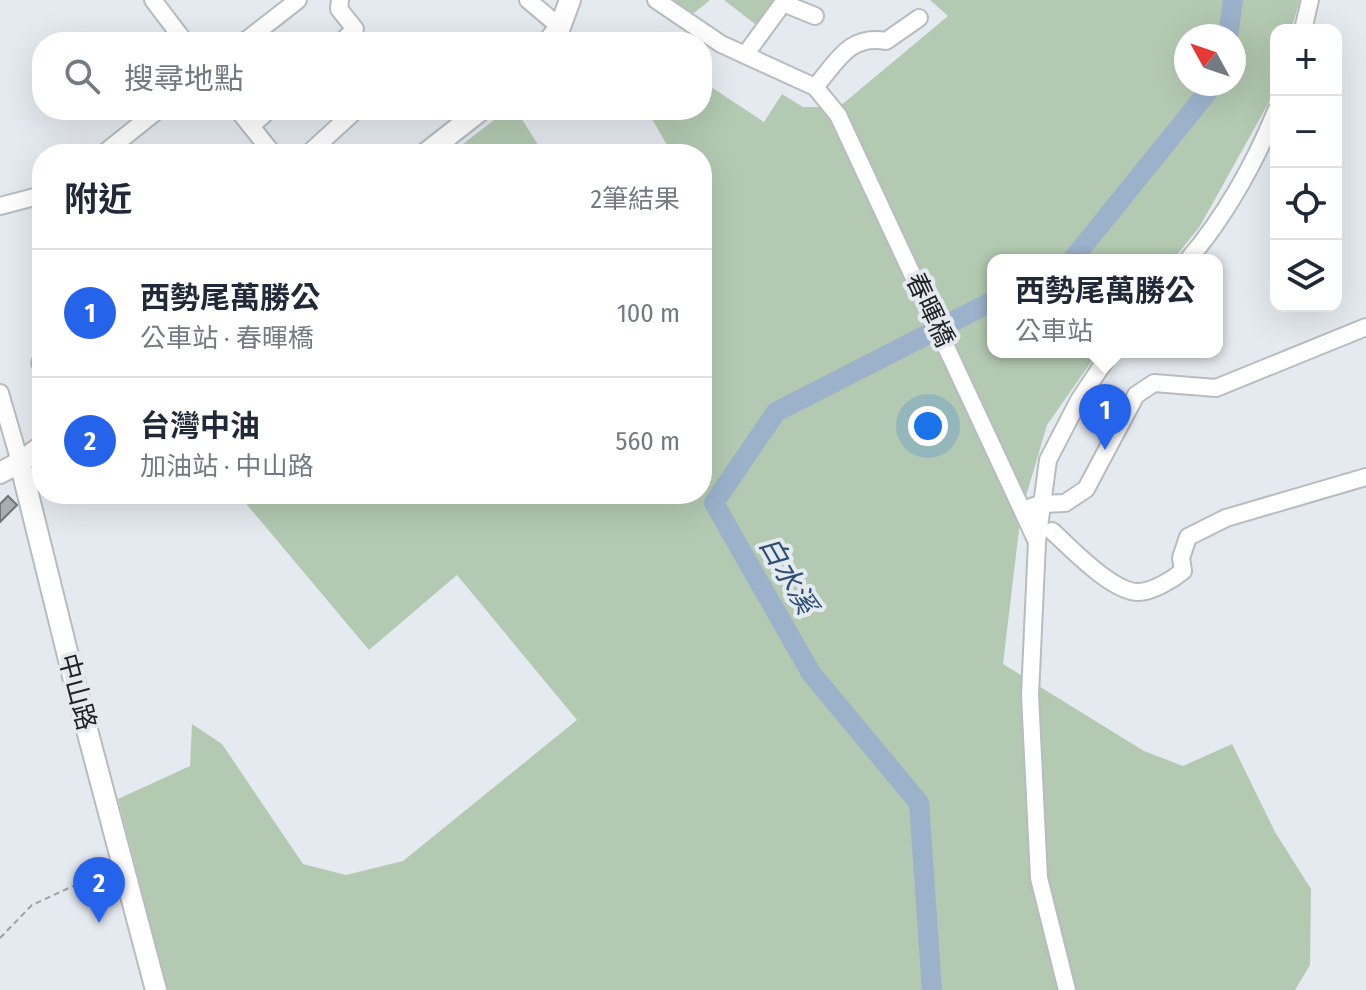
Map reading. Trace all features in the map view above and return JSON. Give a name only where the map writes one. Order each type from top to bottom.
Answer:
[{"type":"main road","points":[[555,32],[570,0]]},
{"type":"main road","points":[[438,144],[468,120]]},
{"type":"main road","points":[[0,473],[32,453]]},
{"type":"main road","name":"中山路","points":[[20,462],[156,990]]},
{"type":"street","points":[[153,0],[177,32]]},
{"type":"street","points":[[257,32],[298,0]]},
{"type":"street","points":[[340,0],[339,9],[355,29],[352,32]]},
{"type":"street","points":[[528,0],[552,32]]},
{"type":"street","points":[[656,0],[703,32]]},
{"type":"street","points":[[1304,24],[1310,0]]},
{"type":"street","points":[[745,55],[783,3],[815,16]]},
{"type":"street","points":[[712,38],[815,87],[854,43],[870,38],[886,41],[919,18]]},
{"type":"street","name":"春暉橋","points":[[815,87],[838,115],[1037,542]]},
{"type":"street","points":[[116,144],[146,120]]},
{"type":"street","points":[[246,120],[265,144]]},
{"type":"street","points":[[251,126],[258,120]]},
{"type":"street","points":[[319,144],[345,120]]},
{"type":"street","points":[[1193,254],[1223,214],[1247,174],[1270,124]]},
{"type":"street","points":[[0,206],[32,198]]},
{"type":"street","points":[[1022,506],[1065,503],[1086,489],[1136,395],[1154,383],[1216,388],[1366,327]]},
{"type":"street","points":[[1067,990],[1039,878],[1030,695],[1037,542],[1048,460],[1079,400],[1107,358]]},
{"type":"street","name":"中山路","points":[[0,393],[20,462]]},
{"type":"street","points":[[1052,531],[1113,583],[1135,592],[1148,590],[1183,571],[1181,558],[1188,537],[1226,518],[1366,477]]},
{"type":"path","points":[[0,938],[32,905],[123,862]]},
{"type":"green space","points":[[647,0],[710,0],[683,22]]},
{"type":"green space","points":[[724,0],[781,0],[755,24]]},
{"type":"green space","points":[[930,0],[1300,0],[1293,24],[1270,24],[1270,100],[1200,226],[1178,254],[987,254],[987,358],[1094,358],[1047,425],[1021,513],[1003,664],[1144,751],[1183,766],[1232,744],[1275,832],[1311,889],[1310,965],[1295,990],[167,990],[118,799],[190,766],[192,724],[222,744],[303,864],[346,875],[403,861],[577,720],[457,575],[369,650],[246,504],[712,504],[712,144],[666,144],[653,120],[712,120],[712,88],[764,122],[782,94],[803,107],[839,107],[948,16]]},
{"type":"green space","points":[[494,120],[522,120],[538,144],[463,144]]},
{"type":"building","points":[[8,496],[17,505],[0,522],[0,504]]},
{"type":"waterway","name":"白水溪","points":[[1230,24],[1233,0]]},
{"type":"waterway","name":"白水溪","points":[[1077,254],[1204,96]]},
{"type":"waterway","name":"白水溪","points":[[932,990],[919,803],[811,673],[714,503],[776,412],[987,304]]},
{"type":"place","name":"西勢尾萬勝公","points":[[1105,450]]},
{"type":"place","name":"台灣中油","points":[[99,923]]}]
